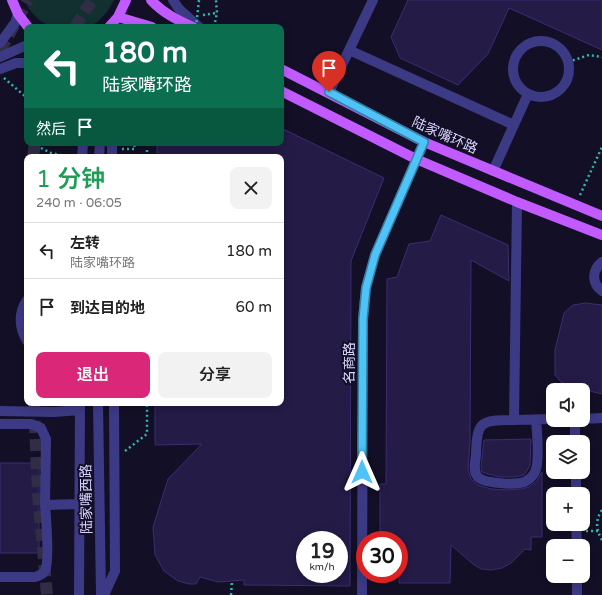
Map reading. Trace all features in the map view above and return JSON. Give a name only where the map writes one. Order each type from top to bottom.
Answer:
[{"type":"main road","points":[[12,0],[18,14],[26,24]]},
{"type":"main road","points":[[112,24],[118,17],[126,0]]},
{"type":"main road","points":[[151,0],[174,18],[187,24]]},
{"type":"main road","points":[[118,17],[142,24]]},
{"type":"main road","name":"陆家嘴环路","points":[[284,70],[329,92],[424,142],[602,216]]},
{"type":"main road","points":[[284,93],[416,159],[517,202],[602,235]]},
{"type":"street","points":[[173,0],[179,8],[197,24]]},
{"type":"street","points":[[329,92],[373,0]]},
{"type":"street","points":[[0,43],[15,22],[18,14]]},
{"type":"street","points":[[117,24],[118,17]]},
{"type":"street","points":[[532,42],[550,42],[559,47],[565,54],[568,62],[568,76],[562,88],[546,97],[537,97],[528,94],[516,81],[513,72],[516,58],[524,47],[532,42]]},
{"type":"street","points":[[0,57],[24,46]]},
{"type":"street","points":[[349,50],[514,125]]},
{"type":"street","points":[[0,69],[16,63],[24,62]]},
{"type":"street","points":[[493,171],[528,94]]},
{"type":"street","name":"名商路","points":[[362,595],[363,319],[366,288],[375,255],[424,142]]},
{"type":"street","points":[[514,420],[517,202]]},
{"type":"street","points":[[602,262],[597,267],[594,276],[596,286],[602,291]]},
{"type":"street","points":[[24,304],[20,320],[24,336]]},
{"type":"street","name":"陆家嘴西路","points":[[98,406],[103,595]]},
{"type":"street","points":[[103,595],[116,571],[114,406]]},
{"type":"street","points":[[0,411],[54,412],[80,407]]},
{"type":"street","name":"陆家嘴西路","points":[[79,595],[80,407]]},
{"type":"street","points":[[590,419],[602,418]]},
{"type":"street","points":[[536,420],[537,467],[531,478],[520,484],[484,482],[476,475],[476,435],[478,429],[488,421],[514,420],[536,420],[546,420]]},
{"type":"street","points":[[0,424],[37,425],[45,434],[47,560],[44,572],[40,576],[0,577]]},
{"type":"street","points":[[45,505],[79,504]]},
{"type":"street","points":[[577,583],[577,595]]},
{"type":"path","points":[[197,24],[199,0]]},
{"type":"path","points":[[215,24],[217,13],[216,0]]},
{"type":"path","points":[[198,16],[217,13]]},
{"type":"path","points":[[568,62],[589,55],[602,57]]},
{"type":"path","points":[[0,74],[8,83],[24,96]]},
{"type":"path","points":[[41,146],[41,148],[56,154]]},
{"type":"path","points":[[112,150],[135,149],[134,146]]},
{"type":"path","points":[[575,205],[602,146]]},
{"type":"path","points":[[123,452],[146,434],[147,406]]},
{"type":"path","points":[[602,510],[597,524],[602,540]]},
{"type":"path","points":[[231,595],[232,581]]},
{"type":"green space","points":[[25,0],[114,0],[107,12],[94,24],[46,24],[39,20],[29,9]]},
{"type":"building","points":[[408,0],[602,0],[602,50],[509,8],[488,54],[458,85],[400,58],[391,37]]},
{"type":"building","points":[[284,129],[384,178],[351,261],[350,586],[244,585],[244,580],[218,582],[200,577],[196,584],[189,584],[178,581],[164,571],[155,555],[153,527],[168,479],[202,444],[155,445],[155,406],[284,406],[284,154],[157,154],[157,146],[284,146]]},
{"type":"building","points":[[441,215],[508,245],[509,281],[471,260],[470,440],[468,469],[471,479],[478,485],[491,489],[507,490],[529,487],[537,481],[542,472],[542,537],[531,537],[531,550],[525,549],[511,563],[502,568],[491,570],[481,569],[473,564],[451,545],[450,583],[408,583],[408,531],[380,531],[380,484],[386,484],[387,279],[397,277],[409,244],[430,241]]},
{"type":"building","points":[[586,303],[602,305],[602,394],[590,391],[590,383],[564,383],[555,375],[555,350],[564,313],[573,305]]},
{"type":"building","points":[[531,439],[530,466],[524,475],[500,477],[482,472],[481,466],[484,440]]},
{"type":"building","points":[[0,463],[39,463],[39,553],[0,553]]},
{"type":"tunnel","points":[[0,51],[28,0]]},
{"type":"tunnel","points":[[77,24],[92,0]]},
{"type":"tunnel","points":[[33,154],[35,146]]},
{"type":"tunnel","points":[[34,406],[38,494],[47,595]]},
{"type":"route","points":[[329,92],[424,142],[375,255],[366,288],[363,319],[362,472]]}]
